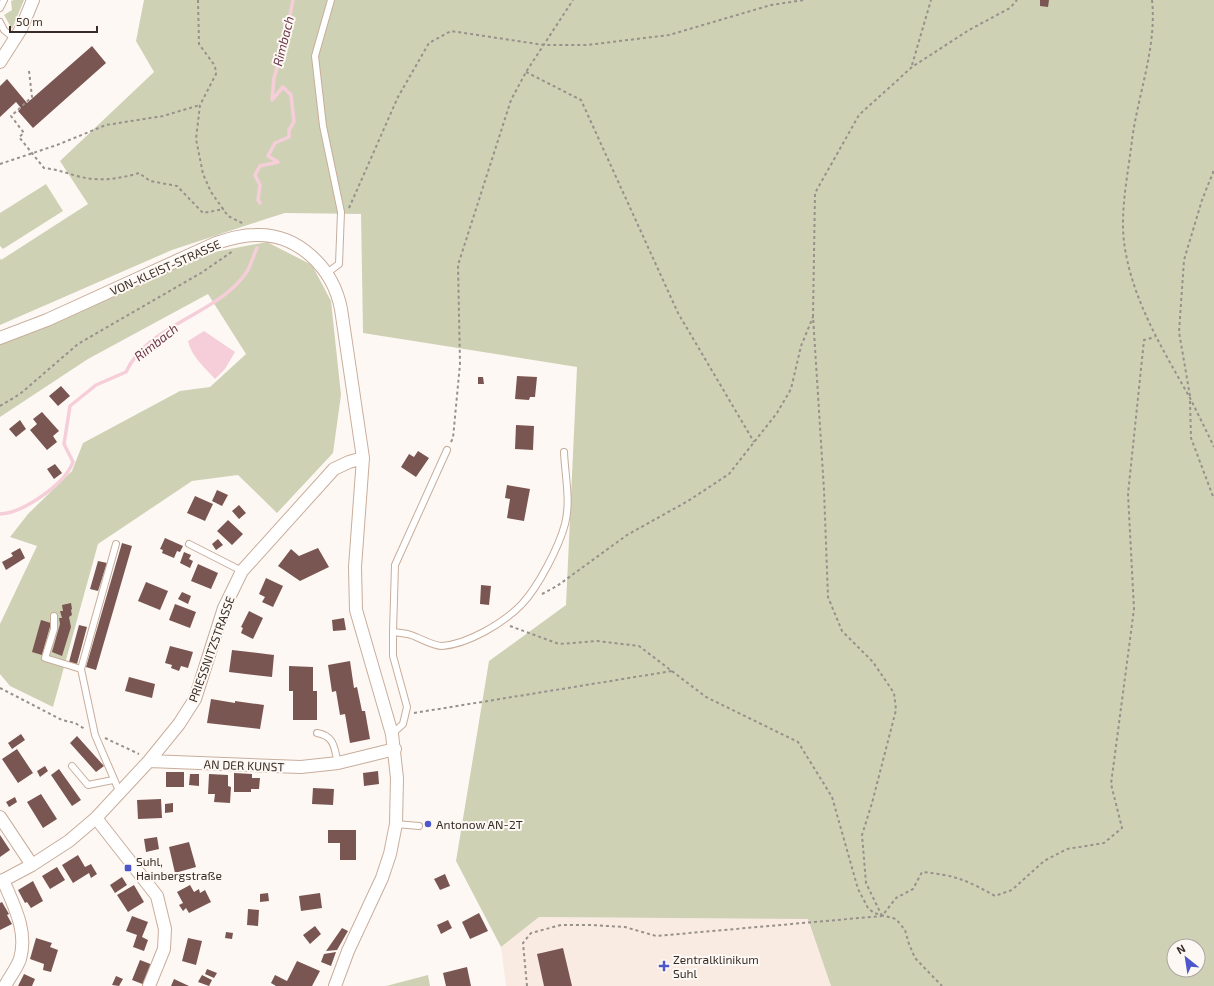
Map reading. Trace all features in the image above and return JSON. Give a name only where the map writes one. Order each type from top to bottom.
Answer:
[{"type":"street","points":[[0,62],[21,29],[33,0]]},
{"type":"street","name":"VON-KLEIST-STRASSE","points":[[0,338],[47,320],[216,243],[250,235],[265,235],[278,238],[295,245],[316,259],[327,274],[339,298],[363,458],[355,568],[356,610],[392,734],[397,778],[396,824],[390,854],[382,878],[348,951],[335,986]]},
{"type":"street","name":"PRIESSNITZSTRASSE","points":[[2,881],[32,865],[69,841],[96,818],[149,762],[179,724],[195,699],[224,608],[242,571],[334,469],[349,462],[363,458]]},
{"type":"street","name":"AN DER KUNST","points":[[149,762],[301,767],[338,763],[395,750]]},
{"type":"street","points":[[0,817],[32,865]]},
{"type":"street","points":[[96,818],[157,896],[165,929],[164,950],[149,986]]},
{"type":"street","points":[[2,881],[18,918],[23,940],[20,961],[4,986]]},
{"type":"lane","points":[[0,8],[4,0]]},
{"type":"lane","points":[[327,274],[339,264],[341,212],[323,126],[314,56],[331,0]]},
{"type":"lane","points":[[0,22],[4,30],[15,39]]},
{"type":"lane","points":[[392,734],[403,724],[407,707],[393,656],[395,565],[447,450]]},
{"type":"lane","points":[[393,632],[410,635],[441,646],[464,640],[488,630],[521,605],[533,591],[552,556],[565,524],[568,497],[564,452]]},
{"type":"lane","points":[[116,544],[81,669],[85,695],[95,735],[113,780],[120,793]]},
{"type":"lane","points":[[189,544],[242,571]]},
{"type":"lane","points":[[54,616],[54,629],[45,658],[81,669]]},
{"type":"lane","points":[[318,733],[326,734],[332,740],[338,763]]},
{"type":"lane","points":[[72,766],[88,785],[113,780]]},
{"type":"lane","points":[[396,824],[419,826]]},
{"type":"path","points":[[198,0],[199,44],[215,66],[216,74],[200,105],[196,139],[203,174],[211,192],[228,216],[249,226],[250,235]]},
{"type":"path","points":[[447,450],[453,438],[460,364],[458,264],[511,100],[526,72],[573,0]]},
{"type":"path","points":[[347,214],[398,97],[429,43],[451,31],[544,45],[587,45],[669,35],[771,5],[804,0]]},
{"type":"path","points":[[912,67],[930,0]]},
{"type":"path","points":[[882,916],[866,883],[862,835],[872,803],[896,710],[894,693],[873,662],[842,631],[828,597],[824,490],[814,316],[816,193],[860,115],[912,67],[969,30],[1010,8],[1017,0]]},
{"type":"path","points":[[1152,0],[1154,20],[1135,116],[1124,220],[1124,248],[1134,288],[1155,337],[1190,399],[1214,447]]},
{"type":"path","points":[[29,71],[32,97],[11,116],[24,133],[19,138],[44,168],[78,176],[111,180],[139,173],[150,181],[177,186],[204,213],[224,209]]},
{"type":"path","points":[[526,72],[581,100],[678,313],[754,442]]},
{"type":"path","points":[[0,164],[32,154],[106,125],[163,116],[200,105]]},
{"type":"path","points":[[1214,170],[1202,200],[1184,260],[1179,332],[1190,399],[1191,438],[1214,499]]},
{"type":"path","points":[[0,406],[20,394],[78,344],[201,273],[230,254],[234,250],[235,238]]},
{"type":"path","points":[[539,596],[557,586],[627,535],[688,501],[729,474],[777,414],[791,389],[801,346],[814,316]]},
{"type":"path","points":[[527,986],[523,943],[531,933],[561,926],[591,925],[625,928],[656,936],[882,916],[896,898],[913,889],[922,872],[950,874],[977,885],[995,896],[1012,890],[1044,860],[1067,849],[1104,843],[1122,828],[1111,784],[1134,609],[1128,494],[1144,340],[1155,337]]},
{"type":"path","points":[[500,622],[559,644],[597,642],[639,646],[706,697],[798,742],[832,797],[858,889],[868,908],[874,913],[896,919],[905,930],[915,958],[942,986]]},
{"type":"path","points":[[405,714],[672,671]]},
{"type":"path","points":[[0,688],[62,720],[75,723],[95,735],[113,740],[149,762]]},
{"type":"shaded area","points":[[204,331],[235,352],[225,369],[215,379],[195,357],[188,341]]},
{"type":"shaded area","name":"Zentralklinikum Suhl","points":[[539,917],[809,919],[831,986],[506,986],[501,947]]},
{"type":"green space","points":[[24,0],[12,29],[4,15],[12,10],[11,1]]},
{"type":"green space","points":[[144,0],[1214,0],[1214,986],[831,986],[808,919],[539,917],[501,947],[456,861],[489,661],[566,605],[577,367],[363,333],[361,214],[285,213],[172,250],[0,325],[0,258],[1,260],[88,204],[60,161],[154,72],[136,41]]},
{"type":"green space","points":[[46,184],[63,211],[3,249],[0,246],[0,213]]},
{"type":"green space","points":[[267,242],[312,265],[331,301],[341,395],[333,453],[277,513],[238,475],[192,481],[98,544],[53,707],[10,686],[0,674],[0,624],[37,546],[10,537],[28,514],[72,471],[83,443],[180,391],[210,387],[246,354],[208,294],[88,359],[0,417],[0,344],[209,253]]},
{"type":"green space","points":[[428,975],[430,986],[386,986]]},
{"type":"building","points":[[1040,0],[1049,0],[1048,7],[1040,6]]},
{"type":"building","points":[[92,46],[106,63],[33,128],[18,111],[21,108],[16,102],[0,117],[0,86],[7,79],[27,103]]},
{"type":"building","points":[[517,376],[537,377],[535,397],[530,397],[529,400],[515,399]]},
{"type":"building","points":[[478,377],[483,377],[484,384],[478,384]]},
{"type":"building","points":[[61,386],[70,396],[58,406],[49,396]]},
{"type":"building","points":[[42,412],[59,431],[53,436],[57,442],[47,450],[30,430],[37,424],[33,419]]},
{"type":"building","points":[[20,420],[26,429],[16,437],[9,429]]},
{"type":"building","points":[[516,425],[534,426],[533,450],[515,449]]},
{"type":"building","points":[[418,451],[429,458],[416,477],[401,467],[409,454],[414,457]]},
{"type":"building","points":[[55,464],[62,473],[54,479],[47,469]]},
{"type":"building","points":[[507,485],[530,489],[524,521],[507,518],[510,499],[505,498]]},
{"type":"building","points":[[217,490],[228,495],[222,506],[212,501]]},
{"type":"building","points":[[195,496],[213,504],[205,521],[187,513]]},
{"type":"building","points":[[239,505],[246,513],[239,519],[232,511]]},
{"type":"building","points":[[228,520],[243,534],[232,545],[217,531]]},
{"type":"building","points":[[165,538],[183,546],[180,552],[177,551],[174,558],[162,553],[163,550],[160,549]]},
{"type":"building","points":[[218,539],[223,545],[216,550],[212,544]]},
{"type":"building","points":[[122,543],[132,546],[96,670],[86,667]]},
{"type":"building","points":[[20,548],[25,558],[6,570],[2,562],[13,556],[11,553]]},
{"type":"building","points":[[318,548],[329,567],[300,581],[278,566],[291,549],[299,556]]},
{"type":"building","points":[[184,552],[191,555],[189,559],[193,561],[190,568],[180,563]]},
{"type":"building","points":[[98,561],[107,563],[98,591],[90,589]]},
{"type":"building","points":[[198,564],[218,573],[211,589],[191,581]]},
{"type":"building","points":[[266,578],[283,586],[273,607],[262,602],[265,597],[259,594]]},
{"type":"building","points":[[146,582],[168,591],[160,610],[138,601]]},
{"type":"building","points":[[481,585],[491,586],[489,605],[480,604]]},
{"type":"building","points":[[182,592],[191,596],[188,604],[178,599]]},
{"type":"building","points":[[71,603],[72,615],[69,617],[71,627],[62,656],[52,652],[60,624],[59,618],[62,618],[60,611],[63,611],[62,605]]},
{"type":"building","points":[[175,604],[196,612],[190,628],[169,620]]},
{"type":"building","points":[[249,611],[263,618],[253,639],[241,633],[243,628],[241,627]]},
{"type":"building","points":[[344,618],[346,630],[333,631],[332,620]]},
{"type":"building","points":[[41,620],[51,623],[42,655],[32,652]]},
{"type":"building","points":[[79,625],[87,627],[77,664],[69,662]]},
{"type":"building","points":[[170,646],[193,652],[188,668],[181,666],[179,671],[171,668],[172,665],[165,663]]},
{"type":"building","points":[[232,650],[274,655],[272,677],[229,672]]},
{"type":"building","points":[[350,661],[354,688],[357,687],[362,711],[365,711],[370,739],[350,743],[345,714],[340,715],[336,691],[332,692],[328,665]]},
{"type":"building","points":[[289,666],[313,667],[313,691],[317,691],[317,720],[293,720],[293,691],[289,691]]},
{"type":"building","points":[[129,677],[155,684],[152,698],[125,691]]},
{"type":"building","points":[[211,699],[235,703],[235,701],[264,705],[260,729],[207,723]]},
{"type":"building","points":[[21,734],[25,740],[12,749],[8,743]]},
{"type":"building","points":[[77,736],[104,766],[96,772],[70,743]]},
{"type":"building","points":[[17,749],[33,773],[18,783],[2,759]]},
{"type":"building","points":[[45,766],[48,771],[40,777],[37,771]]},
{"type":"building","points":[[59,769],[81,800],[72,806],[51,775]]},
{"type":"building","points":[[378,771],[379,784],[364,786],[363,773]]},
{"type":"building","points":[[166,772],[184,772],[184,787],[166,787]]},
{"type":"building","points":[[234,773],[252,774],[252,778],[260,778],[259,789],[251,789],[251,792],[234,792]]},
{"type":"building","points":[[190,774],[199,774],[199,786],[189,785]]},
{"type":"building","points":[[209,774],[228,775],[228,786],[231,787],[230,803],[214,802],[215,794],[208,794]]},
{"type":"building","points":[[313,788],[334,789],[333,805],[312,804]]},
{"type":"building","points":[[41,794],[57,819],[43,828],[27,802]]},
{"type":"building","points":[[15,797],[17,802],[9,807],[6,802]]},
{"type":"building","points":[[161,799],[162,818],[138,819],[137,800]]},
{"type":"building","points":[[173,803],[173,812],[165,813],[165,804]]},
{"type":"building","points":[[328,830],[356,830],[356,860],[340,860],[340,843],[328,843]]},
{"type":"building","points":[[0,835],[10,850],[0,857]]},
{"type":"building","points":[[157,837],[159,849],[146,852],[144,839]]},
{"type":"building","points":[[189,842],[196,867],[175,873],[169,847]]},
{"type":"building","points":[[78,855],[85,867],[91,864],[97,874],[91,878],[89,873],[73,883],[62,865]]},
{"type":"building","points":[[57,867],[65,880],[50,889],[42,876]]},
{"type":"building","points":[[445,874],[450,886],[440,890],[434,879]]},
{"type":"building","points":[[122,877],[127,885],[115,893],[110,885]]},
{"type":"building","points":[[33,881],[43,901],[31,908],[27,902],[25,903],[18,890]]},
{"type":"building","points":[[134,885],[144,902],[128,912],[117,895]]},
{"type":"building","points":[[190,885],[194,892],[199,889],[200,893],[205,890],[211,902],[189,913],[186,908],[183,911],[179,905],[183,903],[177,892]]},
{"type":"building","points":[[268,893],[269,901],[260,902],[260,894]]},
{"type":"building","points":[[320,893],[322,908],[301,911],[299,896]]},
{"type":"building","points":[[2,902],[9,914],[7,915],[12,924],[0,930],[0,903]]},
{"type":"building","points":[[248,909],[259,910],[258,926],[247,925]]},
{"type":"building","points":[[479,913],[488,931],[470,939],[462,922]]},
{"type":"building","points":[[132,916],[148,922],[142,937],[148,940],[144,951],[133,947],[137,935],[126,931]]},
{"type":"building","points":[[448,920],[452,928],[441,934],[437,925]]},
{"type":"building","points":[[315,926],[321,934],[310,944],[303,935]]},
{"type":"building","points":[[342,928],[348,931],[337,950],[326,951]]},
{"type":"building","points":[[226,932],[233,933],[232,939],[225,938]]},
{"type":"building","points":[[36,938],[52,943],[50,947],[58,950],[51,972],[43,970],[44,964],[30,959]]},
{"type":"building","points":[[188,938],[202,941],[196,965],[182,961]]},
{"type":"building","points":[[563,948],[572,986],[544,986],[537,954]]},
{"type":"building","points":[[336,952],[331,966],[321,962],[324,954]]},
{"type":"building","points":[[140,960],[153,965],[145,985],[132,980]]},
{"type":"building","points":[[297,961],[320,971],[312,986],[276,986],[271,983],[275,975],[287,981]]},
{"type":"building","points":[[467,967],[471,986],[446,986],[443,973]]},
{"type":"building","points":[[207,969],[217,973],[214,978],[205,974]]},
{"type":"building","points":[[24,974],[35,979],[32,986],[18,986]]},
{"type":"building","points":[[202,975],[212,980],[209,986],[198,982]]},
{"type":"building","points":[[116,976],[123,979],[119,986],[112,985]]},
{"type":"building","points":[[174,979],[189,986],[171,986]]},
{"type":"waterway","name":"Rimbach","points":[[260,203],[258,200],[260,185],[255,175],[260,166],[278,162],[268,156],[275,143],[289,137],[289,130],[294,122],[291,95],[283,87],[272,100],[274,78],[285,40],[293,0]]},
{"type":"waterway","name":"Rimbach","points":[[0,514],[20,509],[31,503],[52,488],[69,471],[73,462],[64,444],[70,406],[96,385],[126,372],[136,356],[150,342],[218,299],[233,287],[248,270],[257,248]]},
{"type":"place","name":"Antonow AN-2T","points":[[428,824]]},
{"type":"place","name":"Suhl, Hainbergstraße","points":[[128,868]]},
{"type":"place","name":"Zentralklinikum Suhl","points":[[664,966]]}]
